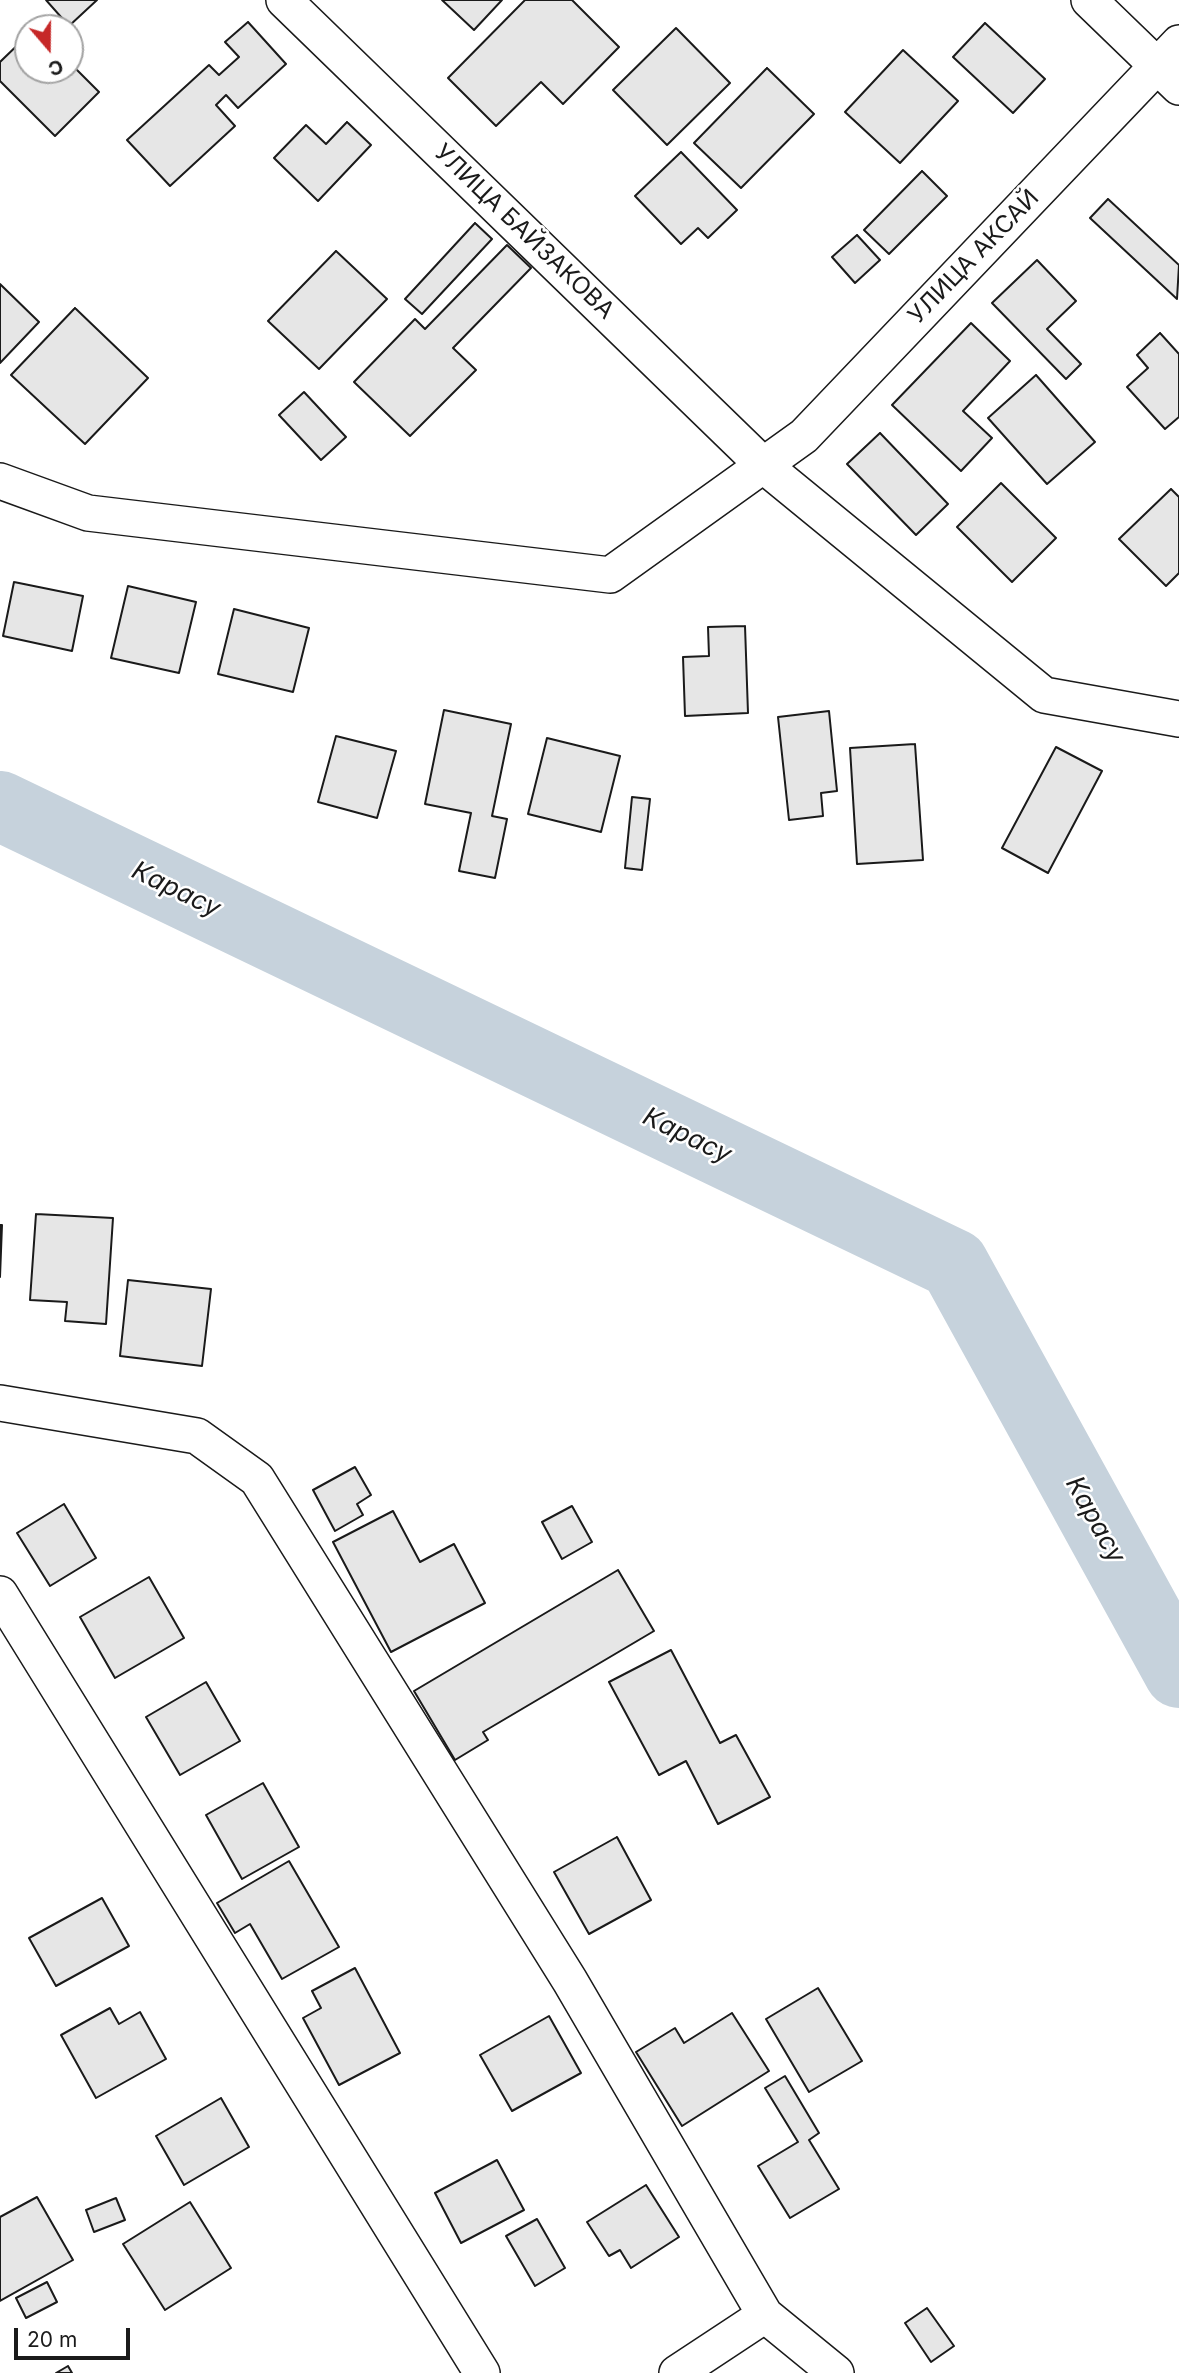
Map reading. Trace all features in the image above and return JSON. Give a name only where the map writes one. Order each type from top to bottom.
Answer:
[{"type":"street","name":"УЛИЦА БАЙЗАКОВА","points":[[284,0],[763,465],[1044,695],[1179,719]]},
{"type":"street","points":[[1089,0],[1172,65]]},
{"type":"street","name":"УЛИЦА АКСАЙ","points":[[0,481],[88,513],[610,575],[804,436],[1172,65]]},
{"type":"street","points":[[0,1402],[197,1436],[257,1479],[570,1981],[765,2315],[836,2373]]},
{"type":"street","points":[[0,1594],[482,2373]]},
{"type":"street","points":[[677,2373],[765,2315]]},
{"type":"building","points":[[46,0],[97,0],[82,14],[58,14]]},
{"type":"building","points":[[442,0],[502,0],[474,30]]},
{"type":"building","points":[[525,0],[572,0],[619,47],[563,104],[541,82],[496,126],[448,78]]},
{"type":"building","points":[[248,22],[286,64],[238,108],[226,95],[216,105],[235,126],[170,186],[127,140],[209,65],[219,75],[239,57],[225,42]]},
{"type":"building","points":[[985,23],[1045,79],[1013,113],[953,57]]},
{"type":"building","points":[[676,28],[730,83],[667,145],[613,90]]},
{"type":"building","points":[[14,48],[14,84],[84,84],[84,77],[99,92],[55,136],[0,81],[0,62]]},
{"type":"building","points":[[903,50],[958,101],[900,163],[845,112]]},
{"type":"building","points":[[767,68],[814,114],[741,188],[694,143]]},
{"type":"building","points":[[347,122],[371,145],[318,201],[274,158],[306,125],[326,144]]},
{"type":"building","points":[[681,152],[737,210],[708,238],[698,228],[681,244],[635,196]]},
{"type":"building","points":[[922,171],[947,196],[889,254],[864,230]]},
{"type":"building","points":[[1108,199],[1179,265],[1177,299],[1090,218]]},
{"type":"building","points":[[475,223],[492,239],[422,314],[405,299]]},
{"type":"building","points":[[857,235],[880,260],[855,283],[832,257]]},
{"type":"building","points":[[507,245],[531,268],[453,348],[476,370],[410,436],[354,382],[415,319],[425,329]]},
{"type":"building","points":[[336,251],[387,299],[319,369],[268,321]]},
{"type":"building","points":[[1037,260],[1076,301],[1047,329],[1081,364],[1066,379],[992,303]]},
{"type":"building","points":[[0,284],[39,322],[0,363]]},
{"type":"building","points":[[75,308],[148,378],[85,444],[11,375]]},
{"type":"building","points":[[971,323],[1010,361],[963,411],[992,438],[961,471],[892,405]]},
{"type":"building","points":[[1160,333],[1179,354],[1179,417],[1165,429],[1127,387],[1148,368],[1137,355]]},
{"type":"building","points":[[1036,375],[1095,442],[1047,484],[988,418]]},
{"type":"building","points":[[304,392],[346,437],[321,460],[279,415]]},
{"type":"building","points":[[880,433],[948,504],[916,535],[847,464]]},
{"type":"building","points":[[1001,483],[1056,538],[1012,582],[957,527]]},
{"type":"building","points":[[1171,489],[1179,497],[1179,573],[1166,586],[1119,539]]},
{"type":"building","points":[[14,582],[83,596],[72,651],[3,636]]},
{"type":"building","points":[[128,586],[196,602],[179,673],[111,658]]},
{"type":"building","points":[[234,609],[309,628],[293,692],[218,674]]},
{"type":"building","points":[[745,626],[748,713],[685,716],[683,657],[709,656],[708,627]]},
{"type":"building","points":[[444,710],[511,724],[492,816],[507,819],[495,878],[459,871],[471,813],[425,804]]},
{"type":"building","points":[[829,711],[837,791],[821,793],[823,816],[789,820],[778,717]]},
{"type":"building","points":[[336,736],[396,751],[377,818],[318,802]]},
{"type":"building","points":[[547,738],[620,756],[601,832],[528,814]]},
{"type":"building","points":[[915,744],[923,860],[857,864],[850,748]]},
{"type":"building","points":[[1056,747],[1102,771],[1048,873],[1002,848]]},
{"type":"building","points":[[632,797],[650,799],[642,870],[625,868]]},
{"type":"building","points":[[36,1214],[113,1218],[106,1324],[65,1321],[67,1302],[30,1300]]},
{"type":"building","points":[[0,1225],[2,1225],[0,1277]]},
{"type":"building","points":[[128,1280],[211,1289],[202,1366],[120,1356]]},
{"type":"building","points":[[355,1467],[371,1495],[357,1504],[363,1515],[335,1531],[313,1490]]},
{"type":"building","points":[[64,1504],[96,1558],[50,1586],[17,1533]]},
{"type":"building","points":[[572,1506],[592,1542],[562,1559],[542,1522]]},
{"type":"building","points":[[393,1511],[420,1562],[454,1544],[485,1603],[391,1652],[333,1542]]},
{"type":"building","points":[[618,1570],[654,1631],[483,1732],[488,1740],[455,1760],[414,1691]]},
{"type":"building","points":[[149,1577],[184,1638],[115,1678],[80,1617]]},
{"type":"building","points":[[671,1650],[720,1743],[736,1735],[770,1797],[718,1824],[686,1761],[659,1775],[609,1682]]},
{"type":"building","points":[[206,1682],[240,1741],[180,1775],[146,1717]]},
{"type":"building","points":[[263,1783],[299,1847],[242,1879],[206,1815]]},
{"type":"building","points":[[617,1837],[651,1900],[589,1934],[554,1872]]},
{"type":"building","points":[[289,1861],[339,1947],[282,1979],[250,1924],[235,1933],[217,1903]]},
{"type":"building","points":[[102,1898],[129,1946],[56,1986],[29,1938]]},
{"type":"building","points":[[355,1968],[400,2053],[339,2085],[303,2018],[321,2008],[312,1991]]},
{"type":"building","points":[[818,1988],[862,2061],[809,2092],[766,2019]]},
{"type":"building","points":[[110,2008],[119,2024],[140,2012],[166,2059],[96,2098],[61,2035]]},
{"type":"building","points":[[732,2013],[769,2071],[682,2126],[636,2052],[675,2028],[684,2043]]},
{"type":"building","points":[[549,2016],[581,2073],[512,2111],[480,2055]]},
{"type":"building","points":[[785,2076],[819,2133],[809,2140],[839,2189],[790,2218],[758,2166],[798,2142],[765,2088]]},
{"type":"building","points":[[221,2098],[249,2147],[184,2185],[156,2136]]},
{"type":"building","points":[[497,2160],[524,2210],[461,2243],[435,2193]]},
{"type":"building","points":[[646,2185],[679,2237],[631,2268],[620,2250],[609,2256],[587,2222]]},
{"type":"building","points":[[37,2197],[73,2260],[0,2301],[0,2217]]},
{"type":"building","points":[[116,2198],[125,2220],[94,2232],[86,2210]]},
{"type":"building","points":[[190,2202],[231,2268],[165,2310],[123,2244]]},
{"type":"building","points":[[537,2219],[565,2268],[535,2286],[506,2236]]},
{"type":"building","points":[[47,2282],[57,2302],[26,2318],[16,2298]]},
{"type":"building","points":[[927,2308],[954,2346],[931,2362],[905,2323]]},
{"type":"building","points":[[68,2366],[72,2373],[56,2373]]},
{"type":"waterway","name":"Карасу","points":[[0,806],[954,1264],[1179,1673]]}]
